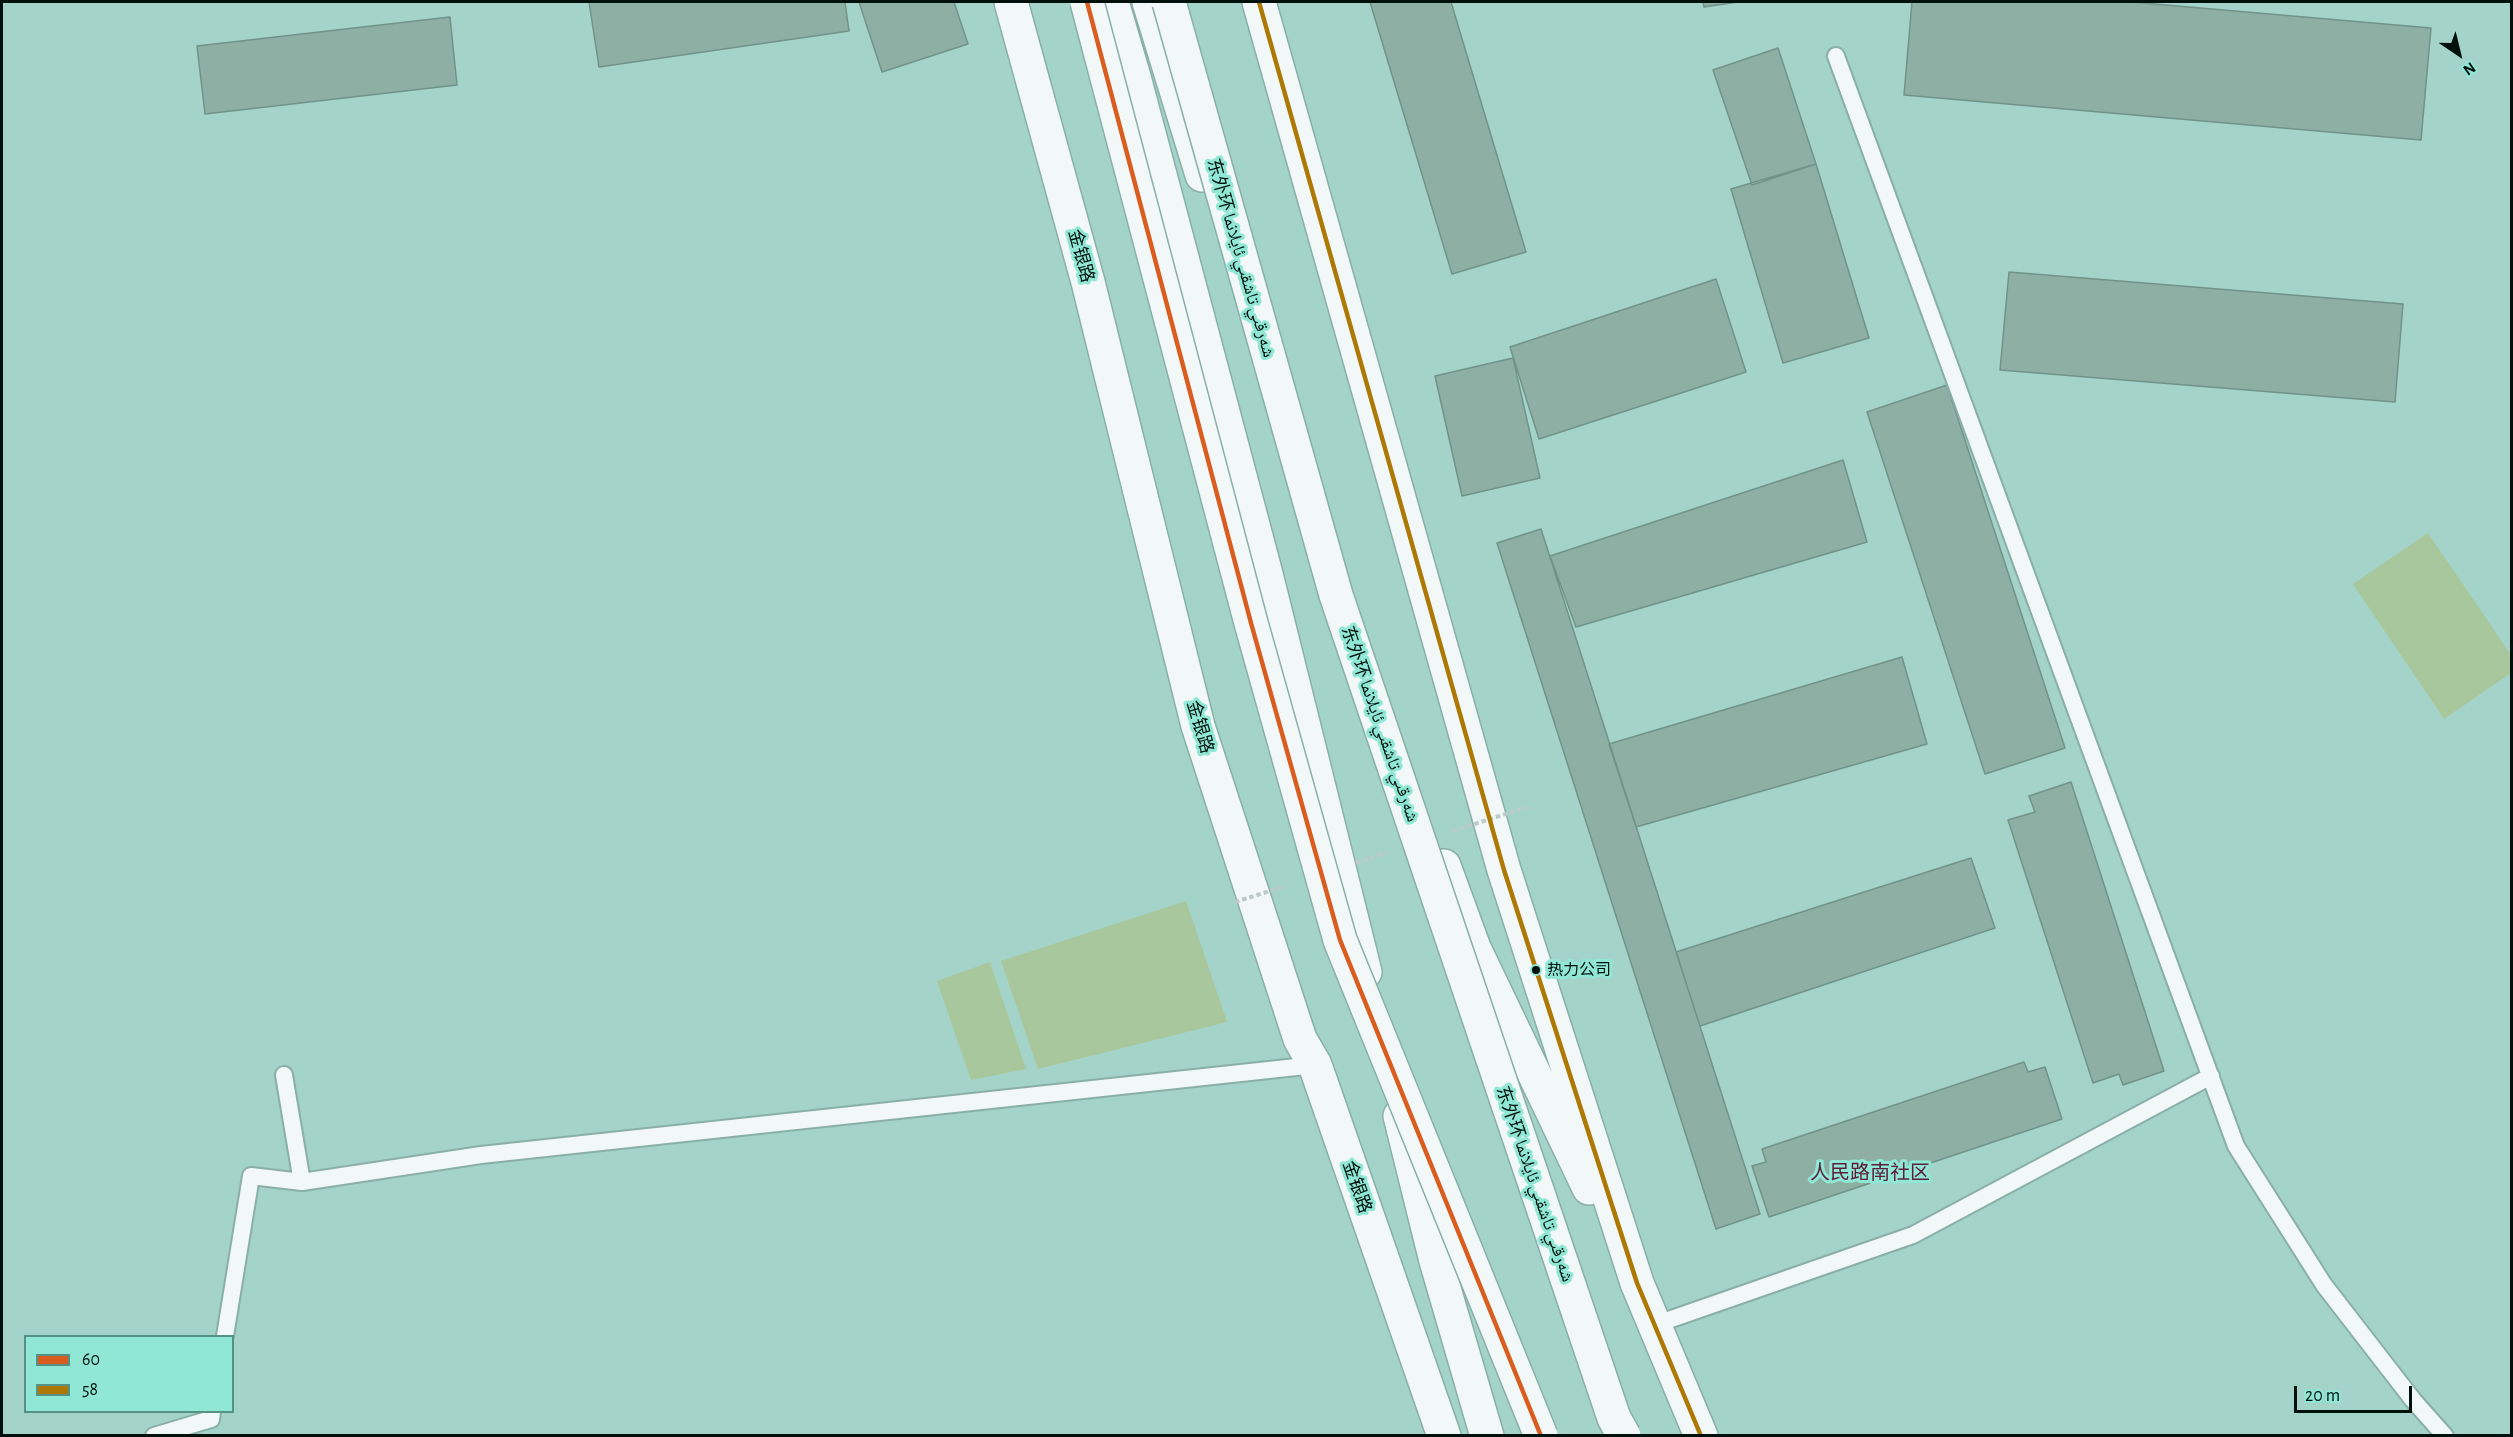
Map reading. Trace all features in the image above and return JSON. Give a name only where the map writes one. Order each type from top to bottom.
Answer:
[{"type":"main road","name":"金银路","points":[[1011,2],[1088,282],[1198,726],[1300,1039],[1315,1065],[1444,1436]]},
{"type":"main road","points":[[1087,2],[1251,623],[1340,940],[1541,1436]]},
{"type":"main road","points":[[1112,2],[1266,573],[1436,1262],[1487,1436]]},
{"type":"main road","points":[[1149,2],[1206,185],[1386,709],[1474,948],[1654,1325]]},
{"type":"main road","name":"东外环 شەرقىي تاشقىي ئايلانما","points":[[1169,2],[1336,595],[1614,1418],[1624,1436]]},
{"type":"main road","points":[[1259,2],[1504,870],[1637,1283],[1701,1436]]},
{"type":"lane","points":[[1836,56],[2236,1146],[2324,1285],[2413,1400],[2445,1436]]},
{"type":"lane","points":[[225,1335],[251,1176],[302,1182],[481,1155],[1315,1065]]},
{"type":"lane","points":[[284,1075],[302,1182]]},
{"type":"lane","points":[[1654,1325],[1913,1235],[2211,1076]]},
{"type":"lane","points":[[154,1436],[211,1419],[212,1413]]},
{"type":"path","points":[[1448,833],[1527,807]]},
{"type":"path","points":[[1347,866],[1392,851]]},
{"type":"path","points":[[1235,903],[1291,884]]},
{"type":"green space","points":[[2428,533],[2511,655],[2511,673],[2444,719],[2353,584]]},
{"type":"green space","points":[[1186,901],[1227,1022],[1038,1069],[1001,961]]},
{"type":"green space","points":[[990,962],[1026,1069],[971,1080],[937,981]]},
{"type":"building","points":[[589,2],[845,2],[849,31],[599,67]]},
{"type":"building","points":[[859,2],[954,2],[968,44],[882,72]]},
{"type":"building","points":[[1370,2],[1451,2],[1526,252],[1452,274]]},
{"type":"building","points":[[1703,2],[1738,2],[1704,7]]},
{"type":"building","points":[[1912,2],[2131,2],[2431,28],[2421,140],[1904,95]]},
{"type":"building","points":[[450,17],[457,85],[205,114],[197,46]]},
{"type":"building","points":[[1778,48],[1816,164],[1752,185],[1713,70]]},
{"type":"building","points":[[1816,164],[1869,338],[1783,363],[1731,189]]},
{"type":"building","points":[[2009,272],[2403,304],[2395,402],[2000,370]]},
{"type":"building","points":[[1716,279],[1746,372],[1539,439],[1510,347]]},
{"type":"building","points":[[1513,358],[1540,478],[1462,496],[1435,376]]},
{"type":"building","points":[[1947,385],[2065,748],[1985,774],[1867,412]]},
{"type":"building","points":[[1843,460],[1867,542],[1576,627],[1550,556]]},
{"type":"building","points":[[1541,529],[1760,1214],[1716,1229],[1497,543]]},
{"type":"building","points":[[1902,657],[1927,744],[1636,827],[1609,744]]},
{"type":"building","points":[[2071,782],[2164,1071],[2123,1085],[2119,1074],[2093,1083],[2008,820],[2035,812],[2029,796]]},
{"type":"building","points":[[1971,858],[1995,928],[1700,1026],[1676,952]]},
{"type":"building","points":[[2024,1062],[2028,1072],[2045,1067],[2062,1119],[1769,1217],[1752,1166],[1766,1162],[1762,1149]]},
{"type":"transit line","name":"60","points":[[1087,2],[1251,623],[1340,940],[1541,1436]]},
{"type":"transit line","name":"58","points":[[1259,2],[1504,870],[1637,1283],[1701,1436]]},
{"type":"place","name":"热力公司","points":[[1536,970]]},
{"type":"district","name":"人民路南社区","points":[[1870,1173]]}]
